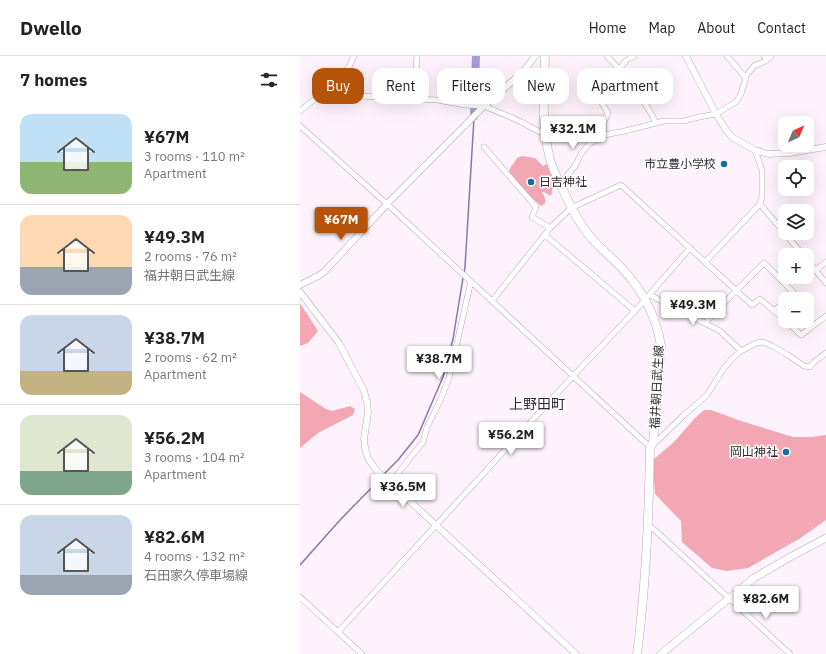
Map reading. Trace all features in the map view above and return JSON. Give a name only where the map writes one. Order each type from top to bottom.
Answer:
[{"type":"main road","name":"福井朝日武生線","points":[[545,56],[544,114],[550,158],[555,174],[571,208],[582,226],[594,241],[632,279],[648,298],[659,334],[661,346],[652,445],[648,524],[637,654]]},
{"type":"main road","points":[[661,654],[754,578],[826,538]]},
{"type":"street","points":[[348,68],[354,56]]},
{"type":"street","points":[[416,68],[417,56]]},
{"type":"street","points":[[300,285],[325,271],[387,204],[484,106],[524,71],[535,56]]},
{"type":"street","points":[[607,56],[618,68]]},
{"type":"street","points":[[620,68],[634,56]]},
{"type":"street","points":[[686,56],[716,114],[733,138],[755,150],[768,154],[780,154],[826,147]]},
{"type":"street","points":[[727,56],[745,77]]},
{"type":"street","points":[[560,184],[575,166],[581,154],[588,145],[604,135],[664,121],[684,121],[716,114],[736,102],[741,94],[746,78],[745,77],[755,65],[759,64],[767,57]]},
{"type":"street","points":[[429,100],[484,106],[515,119],[546,135]]},
{"type":"street","points":[[300,111],[312,101]]},
{"type":"street","points":[[602,104],[608,113],[604,122],[604,135]]},
{"type":"street","points":[[645,104],[656,123]]},
{"type":"street","points":[[300,126],[469,279],[573,376],[652,445],[707,395],[724,368],[741,351],[756,343],[763,342],[788,355],[804,366],[810,367],[826,353]]},
{"type":"street","points":[[484,147],[536,207],[532,217],[550,228]]},
{"type":"street","points":[[705,262],[760,204],[762,196],[762,170],[755,150]]},
{"type":"street","points":[[492,301],[550,228],[571,208],[621,185],[752,305],[760,299],[778,315]]},
{"type":"street","points":[[760,204],[797,248]]},
{"type":"street","points":[[545,234],[635,311]]},
{"type":"street","points":[[338,632],[573,376],[648,298],[690,248]]},
{"type":"street","points":[[826,262],[816,270],[826,282]]},
{"type":"street","points":[[705,323],[764,263],[793,292]]},
{"type":"street","points":[[396,476],[423,442],[427,427],[440,401],[449,378],[469,279]]},
{"type":"street","points":[[301,295],[339,343],[364,391],[368,413],[364,439],[365,448],[368,458],[376,470],[576,654]]},
{"type":"street","points":[[648,298],[720,331],[741,351]]},
{"type":"street","points":[[774,311],[778,307]]},
{"type":"street","points":[[814,326],[826,316]]},
{"type":"street","points":[[794,328],[802,335],[811,328]]},
{"type":"street","points":[[648,524],[790,654]]},
{"type":"street","points":[[300,597],[362,654]]},
{"type":"shaded area","points":[[522,156],[535,158],[543,166],[547,164],[551,170],[553,184],[552,193],[551,196],[542,192],[545,198],[545,204],[541,206],[528,194],[509,172],[517,158]]},
{"type":"shaded area","points":[[300,303],[318,331],[308,343],[300,346]]},
{"type":"shaded area","points":[[300,392],[326,409],[332,411],[350,406],[355,409],[353,415],[318,433],[300,448]]},
{"type":"shaded area","points":[[704,410],[711,410],[793,437],[813,437],[826,435],[826,520],[799,539],[748,568],[727,571],[712,568],[682,542],[681,521],[655,494],[653,468],[654,459],[674,442]]},
{"type":"waterway","points":[[474,116],[476,56]]},
{"type":"waterway","points":[[464,274],[474,118]]},
{"type":"waterway","points":[[384,474],[398,460],[418,435],[443,377],[453,339],[463,278]]},
{"type":"waterway","points":[[300,565],[341,519],[382,477]]},
{"type":"place","name":"市立豊小学校","points":[[724,164]]},
{"type":"place","name":"日吉神社","points":[[531,182]]},
{"type":"place","name":"岡山神社","points":[[786,452]]},
{"type":"district","name":"上野田町","points":[[537,404]]}]
